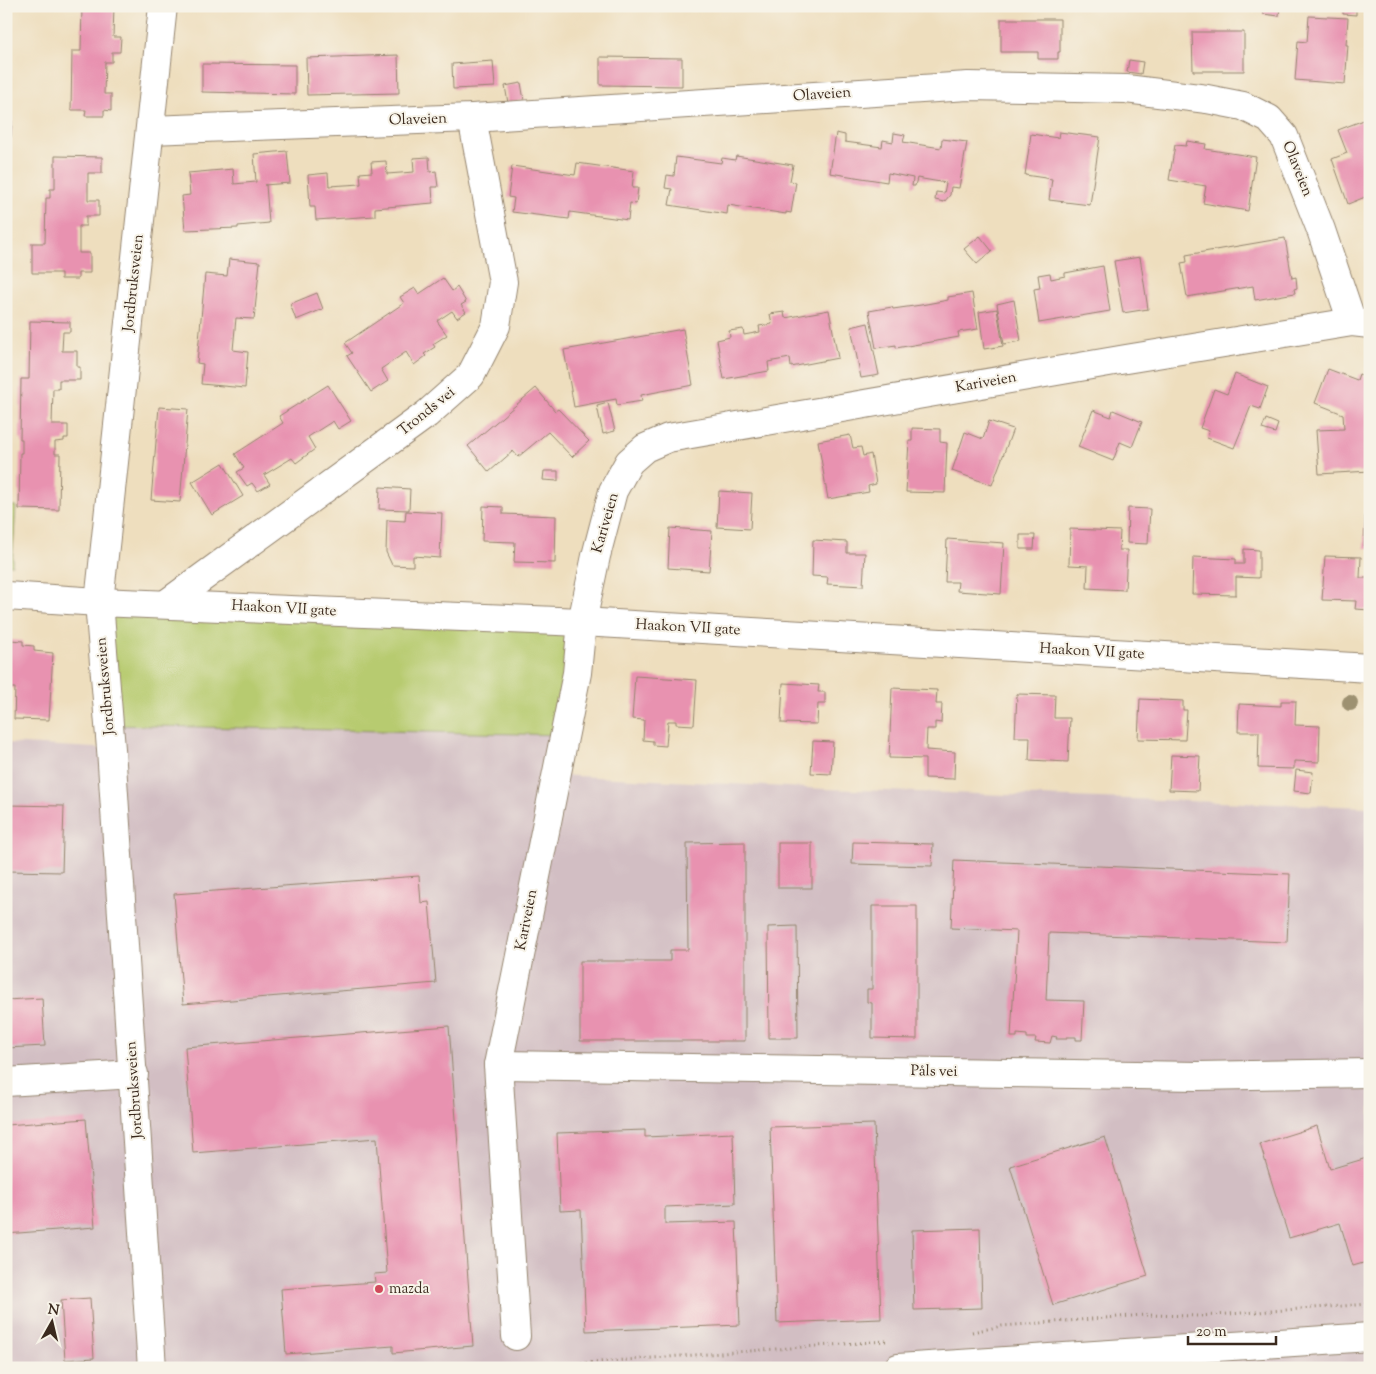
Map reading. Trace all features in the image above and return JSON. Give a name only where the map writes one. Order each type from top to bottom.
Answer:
[{"type":"main road","name":"Jordbruksveien","points":[[152,1368],[112,749],[99,602],[163,6]]},
{"type":"main road","name":"Olaveien","points":[[150,130],[472,118],[968,86],[1126,89],[1208,99],[1243,106],[1270,119],[1284,136],[1321,230],[1361,323]]},
{"type":"main road","name":"Tronds vei","points":[[166,604],[427,414],[471,375],[496,326],[503,282],[472,118]]},
{"type":"main road","name":"Kariveien","points":[[516,1336],[498,1065],[576,673],[582,622],[596,556],[613,492],[629,462],[645,448],[668,438],[1117,360],[1361,323]]},
{"type":"main road","name":"Haakon VII gate","points":[[6,596],[99,602],[582,622],[1370,668]]},
{"type":"main road","name":"Påls vei","points":[[498,1065],[1198,1076],[1370,1073]]},
{"type":"main road","points":[[6,1082],[134,1074]]},
{"type":"main road","points":[[898,1368],[1057,1362],[1370,1337]]},
{"type":"shaded area","points":[[582,622],[557,775],[825,789],[1370,807],[1370,1368],[6,1368],[6,743],[111,749],[109,725]]},
{"type":"green space","points":[[6,506],[16,506],[12,565],[6,565]]},
{"type":"green space","points":[[99,602],[582,622],[565,735],[109,725]]},
{"type":"building","points":[[82,6],[114,6],[113,37],[121,37],[120,52],[112,52],[112,62],[105,62],[104,94],[111,94],[111,111],[104,110],[104,116],[85,116],[86,110],[71,110],[72,51],[81,51]]},
{"type":"building","points":[[1264,6],[1280,6],[1279,16],[1263,14]]},
{"type":"building","points":[[1343,6],[1356,6],[1356,15],[1343,14]]},
{"type":"building","points":[[1309,16],[1348,18],[1345,84],[1295,80],[1298,41],[1307,42]]},
{"type":"building","points":[[1001,19],[1060,19],[1060,52],[1058,52],[1058,59],[1038,59],[1038,52],[1001,52]]},
{"type":"building","points":[[1192,32],[1244,32],[1244,71],[1193,71]]},
{"type":"building","points":[[398,55],[399,93],[307,95],[306,58]]},
{"type":"building","points":[[600,57],[682,58],[682,86],[600,85]]},
{"type":"building","points":[[1129,60],[1143,62],[1141,74],[1127,72]]},
{"type":"building","points":[[493,61],[495,87],[453,89],[452,64]]},
{"type":"building","points":[[202,64],[295,65],[295,94],[202,92]]},
{"type":"building","points":[[521,83],[524,100],[508,103],[505,86]]},
{"type":"building","points":[[1369,118],[1370,195],[1348,204],[1332,159],[1347,153],[1338,130]]},
{"type":"building","points":[[6,121],[12,121],[11,137],[6,137]]},
{"type":"building","points":[[1059,132],[1100,137],[1090,205],[1049,200],[1052,179],[1025,175],[1031,134],[1058,138]]},
{"type":"building","points":[[836,133],[845,135],[845,142],[882,147],[883,140],[893,142],[894,133],[905,135],[903,142],[941,148],[942,139],[967,142],[959,188],[951,187],[950,195],[944,202],[935,200],[936,192],[944,193],[946,183],[917,178],[915,186],[912,186],[913,178],[888,173],[887,182],[830,173]]},
{"type":"building","points":[[1187,141],[1206,144],[1205,149],[1256,157],[1248,211],[1203,203],[1206,186],[1169,180],[1175,145],[1186,146]]},
{"type":"building","points":[[287,151],[290,183],[264,185],[266,185],[269,223],[238,226],[238,228],[185,230],[182,196],[190,195],[188,173],[233,169],[234,184],[256,182],[254,154]]},
{"type":"building","points":[[55,156],[102,157],[102,173],[88,173],[88,200],[99,200],[99,216],[86,216],[86,226],[79,226],[79,253],[90,253],[90,273],[78,273],[78,279],[61,279],[61,273],[32,273],[32,243],[45,243],[46,198],[50,198],[50,189],[55,189]]},
{"type":"building","points":[[736,156],[793,165],[790,181],[796,182],[791,213],[786,212],[786,214],[728,205],[727,214],[669,205],[672,189],[665,188],[667,175],[674,176],[676,157],[721,163],[722,158],[735,160]]},
{"type":"building","points":[[429,157],[430,172],[436,171],[438,187],[432,187],[433,203],[375,208],[375,216],[316,220],[315,207],[310,207],[308,175],[328,173],[329,186],[361,184],[360,173],[372,172],[371,162],[386,161],[387,174],[414,172],[413,158]]},
{"type":"building","points":[[577,163],[634,171],[632,188],[638,188],[636,204],[630,203],[628,220],[570,212],[569,219],[512,212],[514,198],[508,197],[512,166],[575,175]]},
{"type":"building","points":[[980,236],[992,251],[977,264],[964,249]]},
{"type":"building","points":[[1285,238],[1292,278],[1296,277],[1297,288],[1294,289],[1295,293],[1255,300],[1253,286],[1187,297],[1181,263],[1187,262],[1186,255]]},
{"type":"building","points":[[1140,257],[1148,309],[1123,313],[1114,261]]},
{"type":"building","points":[[229,259],[260,262],[254,319],[236,318],[233,350],[248,352],[245,388],[201,384],[203,364],[197,363],[205,274],[227,276]]},
{"type":"building","points":[[1103,266],[1110,311],[1039,323],[1034,289],[1040,288],[1038,275],[1050,273],[1051,279],[1065,276],[1065,273]]},
{"type":"building","points":[[443,278],[452,291],[457,287],[466,302],[461,305],[466,312],[457,318],[452,311],[437,321],[447,335],[433,344],[435,347],[424,354],[426,356],[414,365],[406,352],[381,369],[388,381],[371,392],[347,356],[352,353],[345,343],[404,303],[400,297],[415,288],[419,294]]},
{"type":"building","points":[[317,293],[323,309],[296,320],[290,304]]},
{"type":"building","points":[[972,293],[978,329],[958,332],[959,337],[896,348],[896,345],[876,348],[869,311],[921,305],[948,300],[948,297]]},
{"type":"building","points":[[1014,300],[1021,341],[1004,344],[997,304]]},
{"type":"building","points":[[997,309],[1003,346],[984,349],[979,312]]},
{"type":"building","points":[[829,310],[838,358],[791,367],[790,358],[768,362],[769,371],[724,379],[717,340],[730,337],[729,331],[743,329],[744,335],[760,332],[759,326],[772,324],[770,314],[784,312],[785,318]]},
{"type":"building","points":[[30,321],[70,322],[70,332],[63,332],[62,351],[77,351],[77,367],[80,367],[80,380],[59,380],[59,389],[53,389],[52,425],[68,425],[68,438],[64,438],[64,441],[55,442],[55,454],[60,454],[59,510],[19,509],[20,453],[22,453],[22,439],[20,439],[21,379],[29,379]]},
{"type":"building","points":[[868,323],[879,375],[861,378],[851,327]]},
{"type":"building","points":[[683,329],[693,385],[641,395],[642,401],[617,405],[616,399],[574,407],[564,350]]},
{"type":"building","points":[[1328,369],[1357,380],[1359,374],[1370,378],[1370,471],[1319,474],[1316,430],[1344,429],[1343,414],[1315,403]]},
{"type":"building","points":[[1235,374],[1268,387],[1260,409],[1251,406],[1234,448],[1207,438],[1209,431],[1200,428],[1214,389],[1227,394]]},
{"type":"building","points":[[328,385],[351,421],[338,429],[333,421],[308,437],[315,449],[296,463],[292,458],[264,475],[270,484],[258,491],[252,483],[247,486],[237,472],[244,468],[235,454],[283,423],[279,416]]},
{"type":"building","points":[[536,388],[555,411],[558,409],[589,441],[572,457],[548,432],[518,457],[513,451],[489,472],[468,446]]},
{"type":"building","points":[[608,403],[615,431],[603,434],[597,406]]},
{"type":"building","points":[[159,407],[188,409],[180,502],[151,500]]},
{"type":"building","points":[[1093,410],[1111,417],[1113,410],[1142,422],[1132,447],[1120,442],[1113,461],[1078,447]]},
{"type":"building","points":[[1266,419],[1278,424],[1275,433],[1262,429]]},
{"type":"building","points":[[989,421],[1013,429],[992,485],[952,471],[965,432],[983,439]]},
{"type":"building","points":[[912,428],[940,429],[940,442],[947,443],[945,493],[906,492],[909,441],[912,441]]},
{"type":"building","points":[[850,435],[853,448],[861,447],[863,456],[871,454],[876,484],[868,486],[869,492],[828,499],[818,441]]},
{"type":"building","points":[[223,463],[243,496],[212,515],[192,482]]},
{"type":"building","points":[[544,471],[558,471],[558,481],[543,480]]},
{"type":"building","points":[[380,487],[410,489],[409,510],[379,509]]},
{"type":"building","points":[[719,491],[752,493],[750,529],[717,527]]},
{"type":"building","points":[[483,506],[503,507],[503,514],[556,516],[555,563],[514,562],[515,542],[482,541]]},
{"type":"building","points":[[1128,508],[1150,509],[1148,544],[1127,543]]},
{"type":"building","points":[[406,511],[442,513],[440,558],[413,556],[413,566],[392,565],[386,552],[387,520],[405,521]]},
{"type":"building","points":[[1365,516],[1370,517],[1370,548],[1364,548]]},
{"type":"building","points":[[670,528],[712,531],[709,571],[668,568]]},
{"type":"building","points":[[1070,529],[1120,531],[1119,550],[1127,550],[1125,590],[1087,588],[1088,566],[1069,565]]},
{"type":"building","points":[[1020,535],[1035,535],[1034,549],[1020,549]]},
{"type":"building","points":[[947,539],[1004,543],[1001,594],[957,591],[958,582],[945,582]]},
{"type":"building","points":[[813,540],[847,542],[847,553],[865,553],[863,586],[827,584],[828,577],[812,576]]},
{"type":"building","points":[[1244,549],[1259,550],[1259,578],[1236,577],[1236,595],[1192,594],[1193,557],[1236,559],[1236,564],[1244,564]]},
{"type":"building","points":[[1325,556],[1361,557],[1360,578],[1370,578],[1370,610],[1355,609],[1356,601],[1322,600]]},
{"type":"building","points":[[10,640],[23,641],[23,645],[34,646],[34,651],[53,653],[49,720],[14,719],[15,688],[6,688],[6,644],[10,645]]},
{"type":"building","points":[[635,676],[697,680],[694,725],[676,724],[676,721],[668,721],[666,746],[653,745],[653,741],[643,740],[644,720],[632,719]]},
{"type":"building","points":[[783,683],[819,685],[818,692],[825,692],[825,704],[818,704],[817,724],[781,723]]},
{"type":"building","points":[[892,688],[937,690],[936,704],[942,704],[941,723],[935,722],[935,729],[927,729],[926,750],[955,752],[954,779],[925,778],[925,759],[889,758]]},
{"type":"building","points":[[1017,694],[1055,695],[1054,718],[1070,718],[1068,762],[1029,760],[1030,737],[1015,737]]},
{"type":"building","points":[[1140,699],[1183,701],[1183,710],[1187,710],[1185,740],[1138,739]]},
{"type":"building","points":[[1281,701],[1296,701],[1295,725],[1320,726],[1319,762],[1294,761],[1294,769],[1258,768],[1259,732],[1238,732],[1239,704],[1281,706]]},
{"type":"building","points":[[813,741],[833,742],[831,774],[811,773]]},
{"type":"building","points":[[1171,755],[1200,756],[1198,791],[1169,790]]},
{"type":"building","points":[[1296,770],[1313,772],[1311,793],[1294,791]]},
{"type":"building","points":[[6,805],[64,806],[62,872],[6,871]]},
{"type":"building","points":[[745,842],[745,1041],[580,1041],[580,961],[670,961],[670,950],[688,950],[687,843]]},
{"type":"building","points":[[853,842],[933,844],[932,866],[852,864]]},
{"type":"building","points":[[778,843],[812,843],[812,888],[778,888]]},
{"type":"building","points":[[954,860],[1290,874],[1287,942],[1049,933],[1046,1000],[1084,1001],[1082,1040],[1076,1040],[1076,1037],[1056,1039],[1057,1037],[1052,1036],[1050,1043],[1035,1042],[1036,1038],[1027,1038],[1027,1035],[1017,1034],[1017,1037],[1011,1037],[1017,931],[951,928]]},
{"type":"building","points":[[419,876],[421,903],[429,902],[436,983],[183,1004],[174,894]]},
{"type":"building","points":[[872,906],[917,906],[917,1039],[872,1038],[872,1003],[867,1002],[867,989],[872,989]]},
{"type":"building","points":[[797,926],[798,1038],[769,1038],[768,927]]},
{"type":"building","points":[[42,998],[45,1046],[6,1048],[6,1000]]},
{"type":"building","points":[[449,1026],[473,1346],[393,1353],[393,1346],[286,1354],[281,1289],[375,1282],[374,1274],[387,1273],[377,1138],[193,1153],[185,1047]]},
{"type":"building","points":[[86,1119],[95,1227],[6,1234],[6,1125]]},
{"type":"building","points":[[874,1124],[881,1319],[777,1323],[770,1127]]},
{"type":"building","points":[[1317,1126],[1330,1169],[1370,1157],[1370,1261],[1353,1266],[1340,1223],[1289,1238],[1260,1144]]},
{"type":"building","points":[[645,1130],[645,1137],[733,1133],[735,1204],[665,1207],[665,1224],[736,1222],[740,1325],[586,1331],[581,1210],[560,1211],[557,1133]]},
{"type":"building","points":[[1105,1137],[1148,1276],[1053,1305],[1010,1166]]},
{"type":"building","points":[[980,1228],[982,1308],[914,1310],[912,1230]]},
{"type":"building","points":[[90,1298],[94,1358],[65,1360],[61,1300]]},
{"type":"place","name":"mazda","points":[[379,1289]]}]
